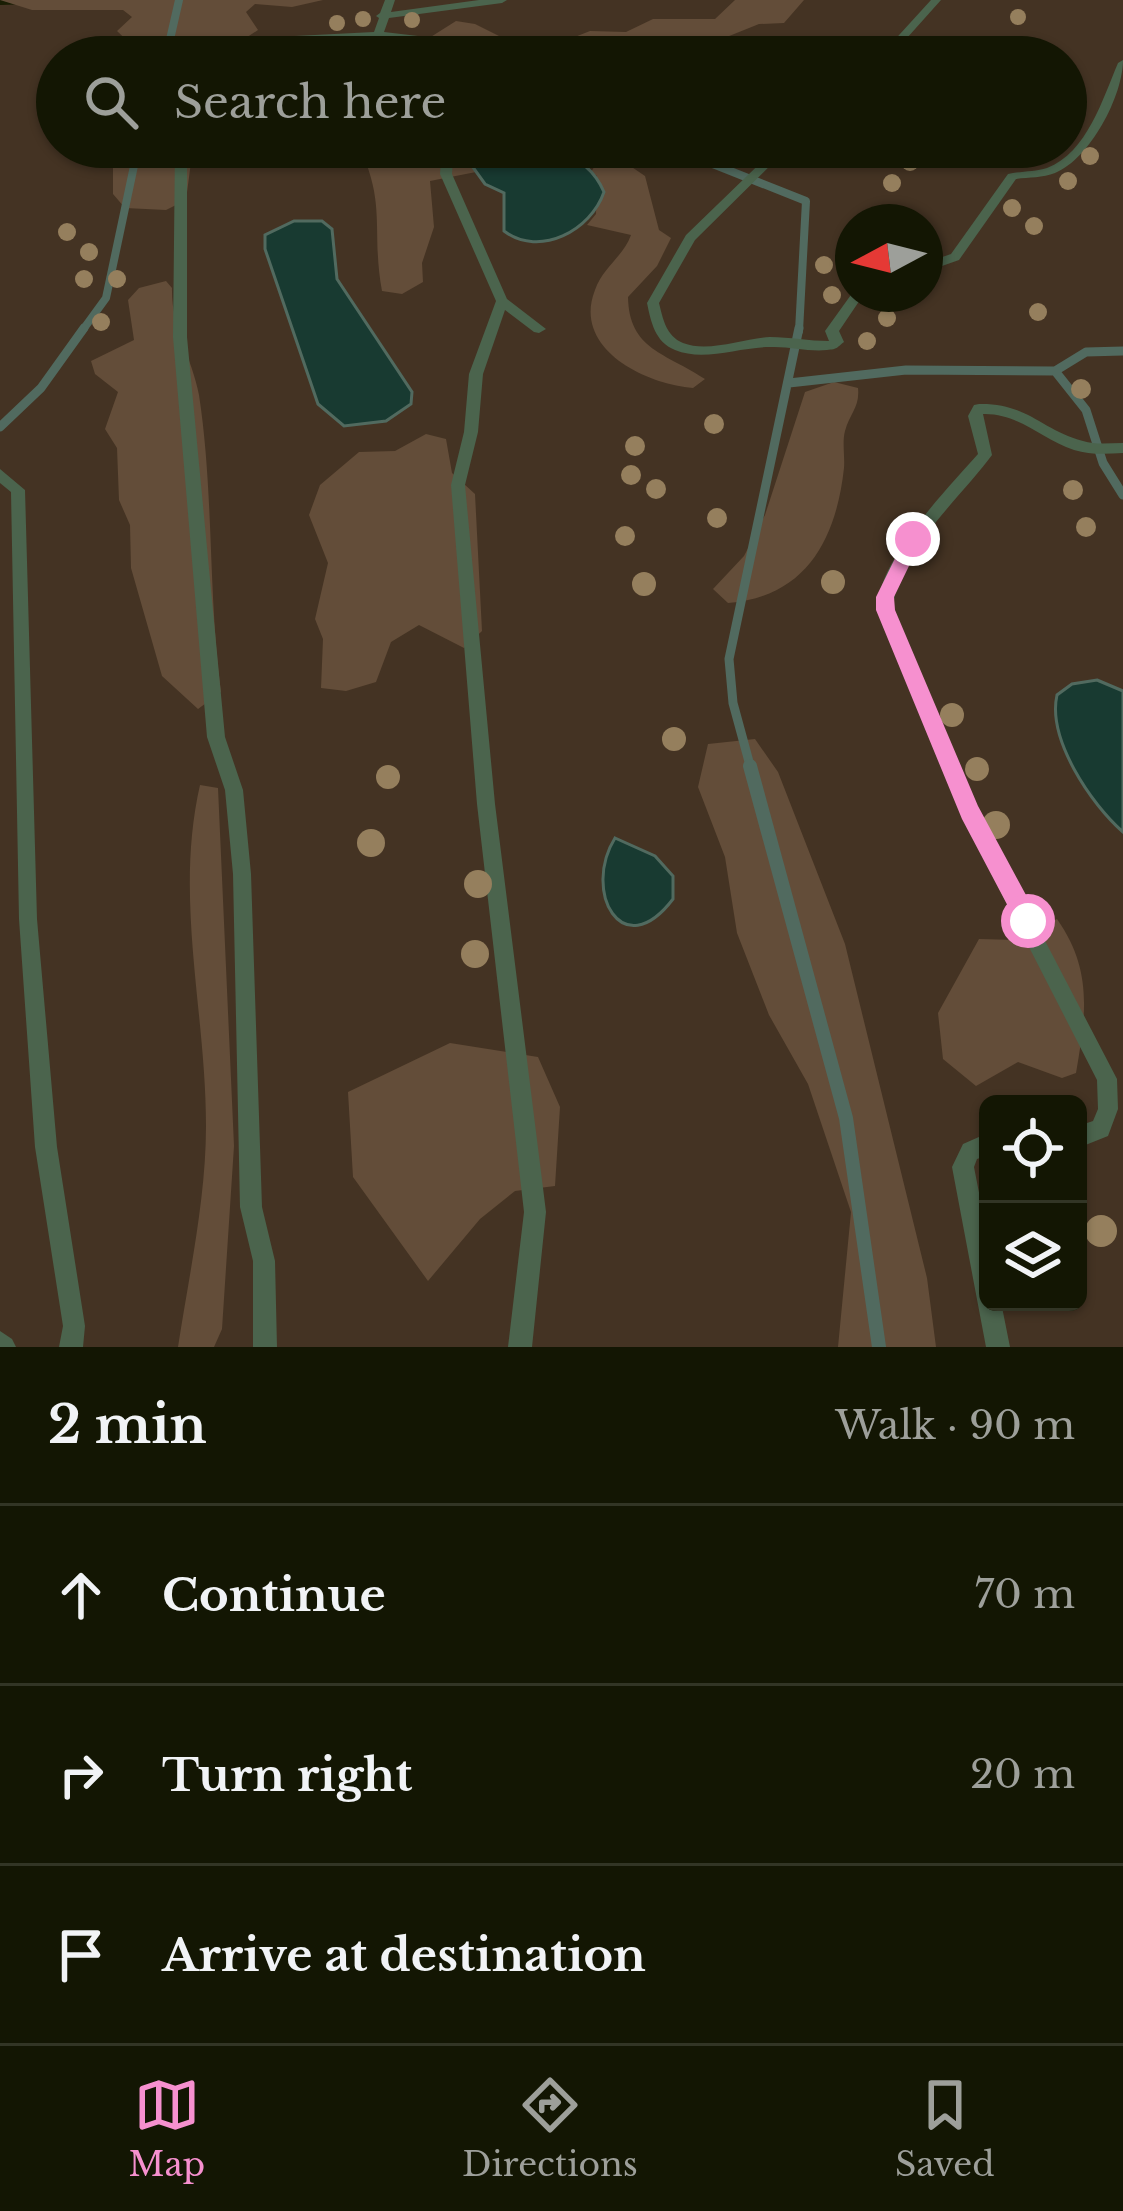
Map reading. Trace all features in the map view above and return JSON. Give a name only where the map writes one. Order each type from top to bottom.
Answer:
[{"type":"lane","points":[[378,35],[390,0]]},
{"type":"lane","points":[[381,16],[502,0]]},
{"type":"lane","points":[[903,36],[936,0]]},
{"type":"lane","points":[[358,36],[390,36]]},
{"type":"lane","points":[[1087,132],[1123,63]]},
{"type":"lane","points":[[181,168],[180,337],[216,737],[234,790],[242,874],[251,1207],[263,1261],[265,1347]]},
{"type":"lane","points":[[446,168],[502,301],[539,329]]},
{"type":"lane","points":[[760,168],[690,238],[660,284],[654,319],[671,341],[688,350],[784,343],[808,346],[837,342],[832,332],[843,312]]},
{"type":"lane","points":[[943,261],[955,257],[1012,176],[1052,168]]},
{"type":"lane","points":[[502,301],[476,374],[472,432],[458,485],[486,804],[535,1212],[520,1347]]},
{"type":"lane","points":[[1087,1134],[1101,1129],[1108,1108],[1107,1079],[969,812],[931,709],[893,634],[885,597],[913,539],[985,454],[976,416],[980,409],[1008,409],[1079,450],[1123,448]]},
{"type":"lane","points":[[0,475],[17,490],[21,518],[19,681],[28,919],[46,1147],[74,1326],[71,1347]]},
{"type":"lane","points":[[979,1148],[970,1151],[962,1167],[979,1250]]},
{"type":"lane","points":[[991,1311],[998,1347]]},
{"type":"shaded area","points":[[0,0],[323,0],[292,7],[255,4],[246,12],[258,30],[249,36],[122,36],[117,31],[132,17],[123,10],[32,10]]},
{"type":"shaded area","points":[[165,0],[1123,0],[1123,1347],[0,1347],[0,5]]},
{"type":"shaded area","points":[[735,0],[804,0],[784,23],[759,24],[729,36],[577,36],[590,31],[626,32],[653,19],[715,19]]},
{"type":"shaded area","points":[[456,21],[499,36],[432,36]]},
{"type":"shaded area","points":[[113,168],[190,168],[186,200],[166,210],[125,208],[113,194]]},
{"type":"shaded area","points":[[368,168],[473,168],[476,172],[430,181],[434,227],[422,263],[423,282],[402,294],[382,291]]},
{"type":"shaded area","points":[[594,168],[633,168],[645,176],[659,230],[671,238],[657,266],[628,297],[630,315],[635,329],[652,348],[705,379],[693,388],[634,371],[603,345],[594,329],[595,290],[631,235],[587,225],[596,214],[597,176],[591,172]]},
{"type":"shaded area","points":[[166,281],[172,288],[175,316],[196,381],[207,469],[221,692],[198,709],[162,676],[131,568],[130,525],[119,500],[117,448],[105,429],[118,392],[95,374],[91,361],[134,340],[128,300],[139,288]]},
{"type":"shaded area","points":[[834,382],[858,388],[858,395],[844,435],[840,495],[824,541],[812,561],[777,590],[728,603],[713,589],[744,556],[765,515],[805,392]]},
{"type":"shaded area","points":[[426,434],[446,439],[452,473],[475,494],[482,631],[464,648],[419,625],[391,642],[376,682],[346,691],[321,688],[323,639],[315,619],[328,563],[309,515],[320,485],[359,452],[395,451]]},
{"type":"shaded area","points":[[755,739],[778,772],[845,944],[927,1278],[936,1347],[838,1347],[851,1212],[808,1084],[769,1015],[737,933],[725,857],[698,787],[708,744]]},
{"type":"shaded area","points":[[200,785],[218,788],[234,1146],[222,1329],[214,1347],[178,1347],[205,1154],[205,1083],[190,913],[193,828]]},
{"type":"shaded area","points":[[1057,919],[1077,956],[1084,993],[1076,1073],[1062,1078],[1018,1062],[976,1086],[943,1059],[938,1013],[979,939],[1016,940]]},
{"type":"shaded area","points":[[450,1043],[538,1057],[560,1107],[555,1186],[515,1191],[480,1219],[428,1281],[353,1177],[348,1092]]},
{"type":"water","points":[[473,168],[586,168],[604,192],[576,228],[548,241],[533,242],[504,231],[504,193],[485,184]]},
{"type":"water","points":[[294,221],[322,221],[332,229],[337,279],[412,392],[411,404],[386,421],[344,426],[318,404],[265,249],[265,235]]},
{"type":"water","points":[[1097,680],[1123,691],[1123,832],[1085,788],[1059,731],[1057,695],[1072,684]]},
{"type":"water","points":[[615,838],[655,856],[673,876],[673,899],[655,918],[638,925],[624,923],[612,914],[605,898],[606,859]]},
{"type":"waterway","points":[[171,36],[179,0]]},
{"type":"waterway","points":[[82,331],[106,298],[134,168]]},
{"type":"waterway","points":[[723,168],[806,201],[799,331]]},
{"type":"waterway","points":[[0,427],[41,388],[84,328]]},
{"type":"waterway","points":[[751,769],[733,703],[729,659],[799,328]]},
{"type":"waterway","points":[[1055,371],[1086,352],[1123,351]]},
{"type":"waterway","points":[[789,383],[906,370],[1055,371]]},
{"type":"waterway","points":[[1055,371],[1086,410],[1103,463],[1123,495]]},
{"type":"waterway","points":[[750,766],[846,1118],[879,1347]]},
{"type":"route","points":[[913,539],[885,597],[893,634],[931,709],[969,812],[1028,921]]}]
